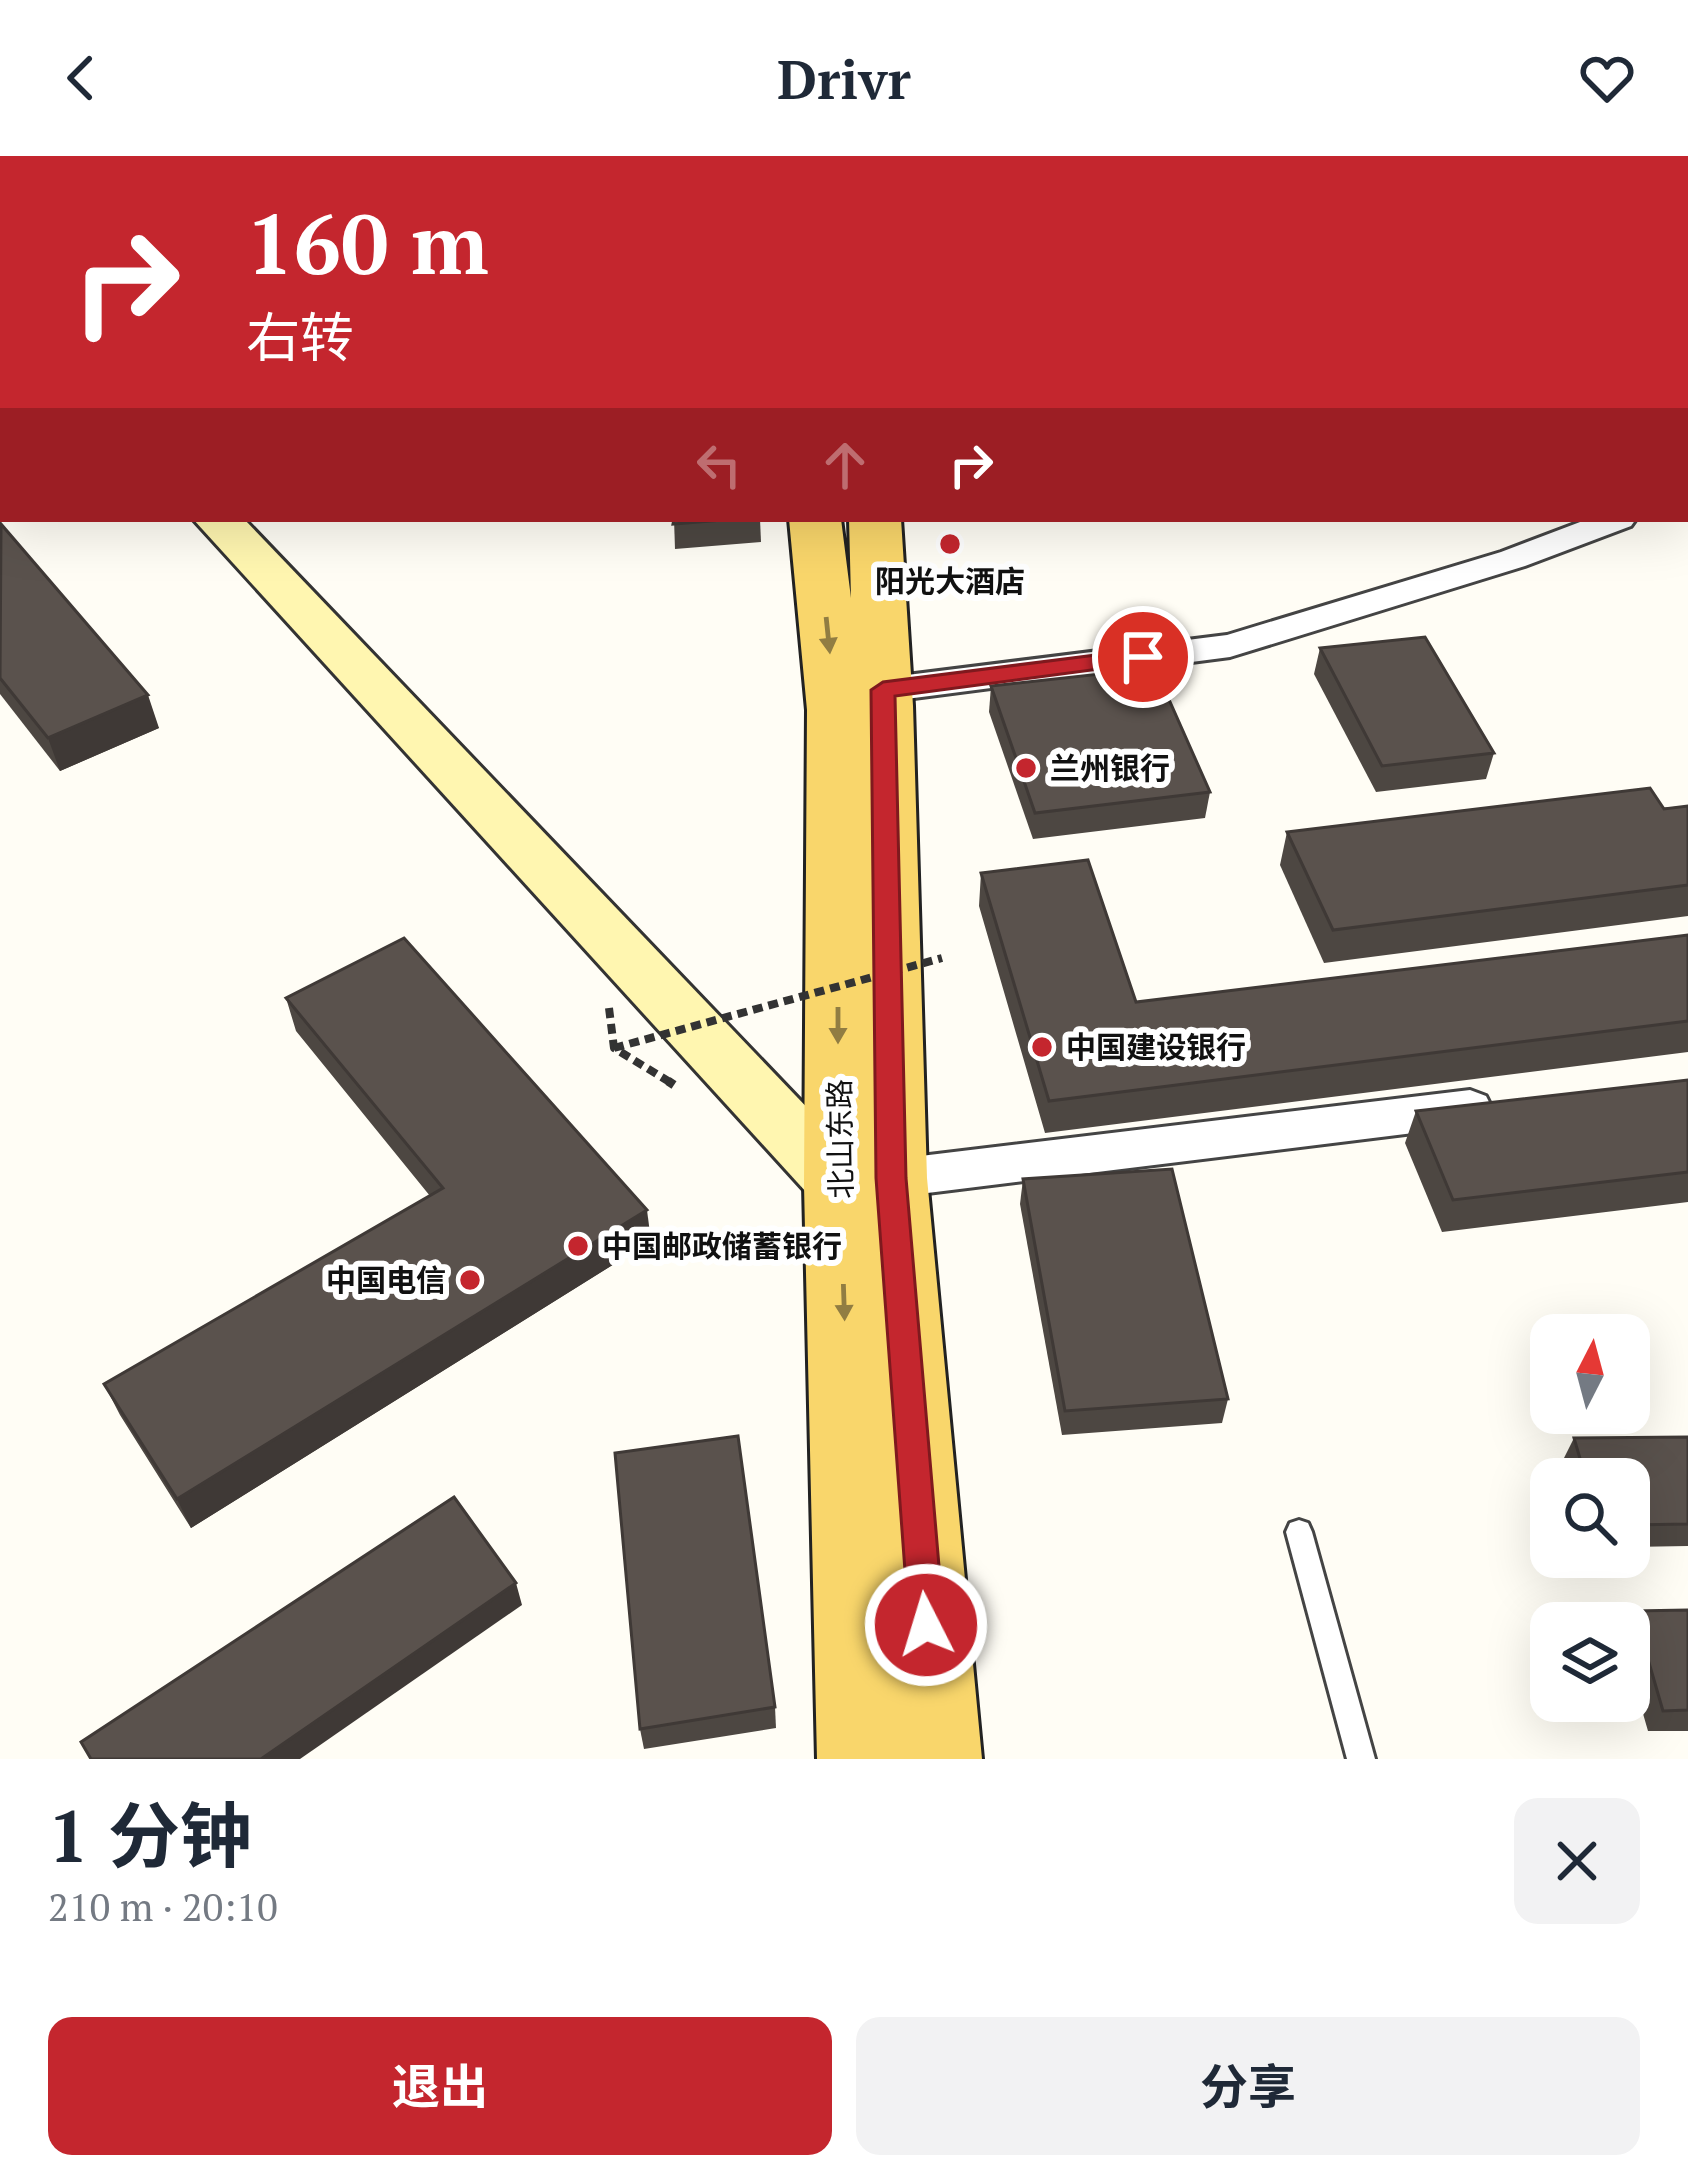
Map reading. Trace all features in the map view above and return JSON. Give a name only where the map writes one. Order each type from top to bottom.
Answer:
[{"type":"main road","name":"北山东路","points":[[815,522],[836,710],[865,1182],[937,1759]]},
{"type":"main road","name":"北山东路","points":[[862,1759],[865,1182],[883,690],[875,522]]},
{"type":"street","points":[[220,522],[865,1182],[1524,1102]]},
{"type":"street","points":[[883,690],[1230,646],[1513,559],[1611,522]]},
{"type":"lane","points":[[1299,1532],[1361,1759]]},
{"type":"path","points":[[614,1048],[942,958]]},
{"type":"building","points":[[1,524],[148,695],[48,738],[0,678]]},
{"type":"building","points":[[1425,637],[1494,753],[1382,766],[1320,648]]},
{"type":"building","points":[[1155,668],[1210,792],[1035,813],[991,686]]},
{"type":"building","points":[[1650,788],[1664,809],[1688,806],[1688,885],[1333,930],[1287,832]]},
{"type":"building","points":[[1088,860],[1136,1002],[1688,935],[1688,1021],[1049,1101],[981,873]]},
{"type":"building","name":"中国电信","points":[[404,938],[647,1210],[177,1499],[104,1384],[443,1188],[286,998]]},
{"type":"building","points":[[1688,1080],[1688,1172],[1453,1200],[1416,1111]]},
{"type":"building","points":[[1172,1169],[1228,1399],[1065,1411],[1023,1179]]},
{"type":"building","points":[[738,1436],[775,1707],[640,1729],[615,1453]]},
{"type":"building","points":[[1688,1437],[1688,1524],[1650,1525],[1650,1458],[1580,1458],[1574,1438]]},
{"type":"building","points":[[454,1497],[516,1583],[261,1759],[91,1759],[81,1742]]},
{"type":"building","points":[[1688,1610],[1688,1710],[1663,1711],[1650,1666],[1650,1611]]},
{"type":"place","name":"阳光大酒店","points":[[950,544]]},
{"type":"place","name":"兰州银行","points":[[1026,768]]},
{"type":"place","name":"中国建设银行","points":[[1042,1047]]},
{"type":"place","name":"中国邮政储蓄银行","points":[[578,1246]]},
{"type":"place","name":"中国电信","points":[[470,1280]]},
{"type":"route","points":[[926,1625],[891,1178],[883,690],[1143,657]]}]
